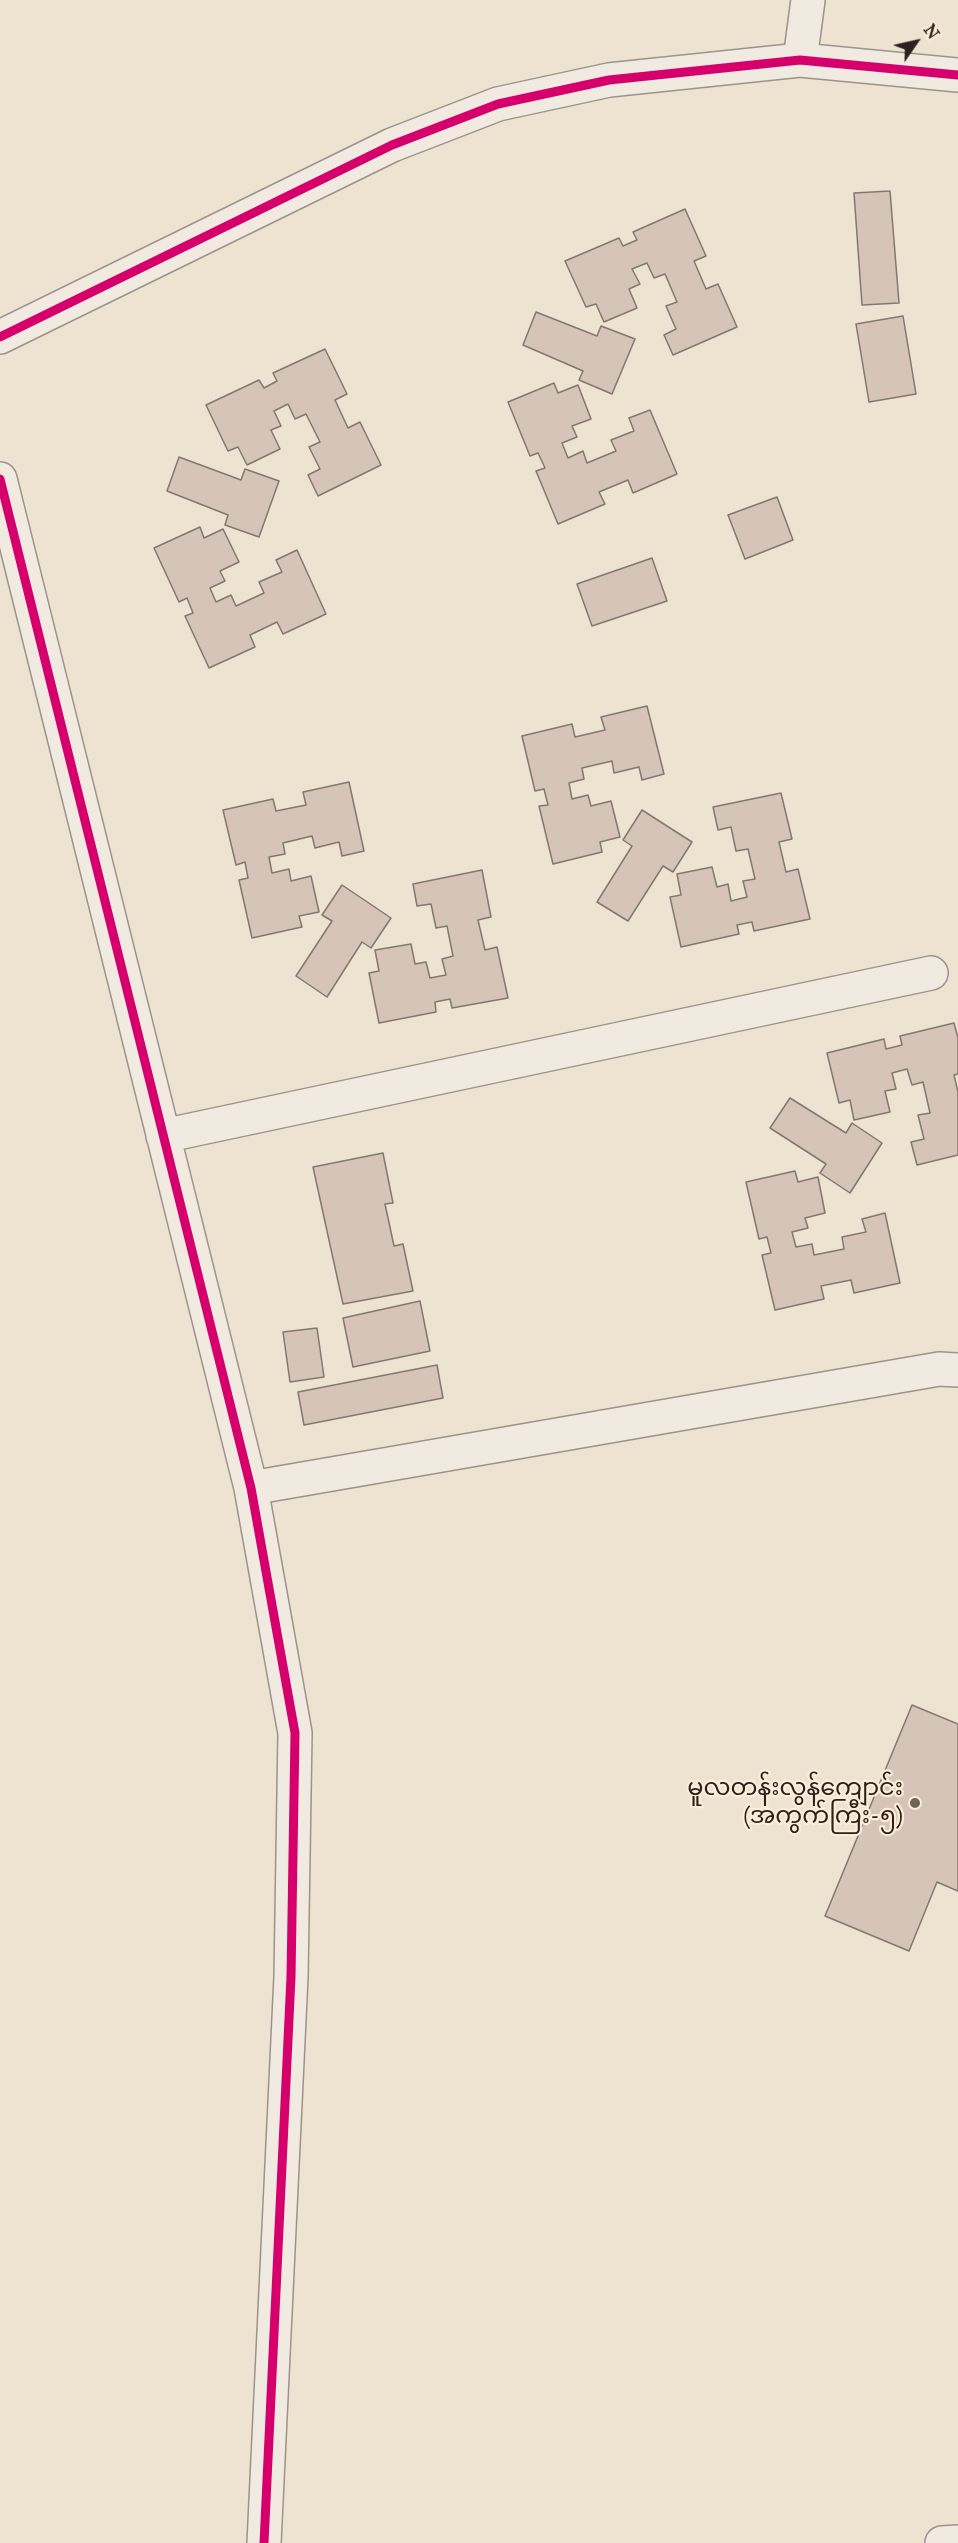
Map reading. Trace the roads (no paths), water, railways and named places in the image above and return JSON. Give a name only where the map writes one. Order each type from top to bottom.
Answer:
[{"type":"street","points":[[800,60],[808,0]]},
{"type":"street","points":[[0,337],[392,145],[498,104],[609,80],[800,60],[958,75]]},
{"type":"street","points":[[0,479],[251,1488],[295,1733],[291,1977],[264,2543]]},
{"type":"street","points":[[163,1136],[931,973]]},
{"type":"street","points":[[251,1488],[939,1369],[958,1370]]},
{"type":"street","points":[[942,2543],[958,2542]]},
{"type":"place","name":"မူလတန်းလွန်ကျောင်း (အကွက်ကြီး-၅)","points":[[915,1803]]}]
